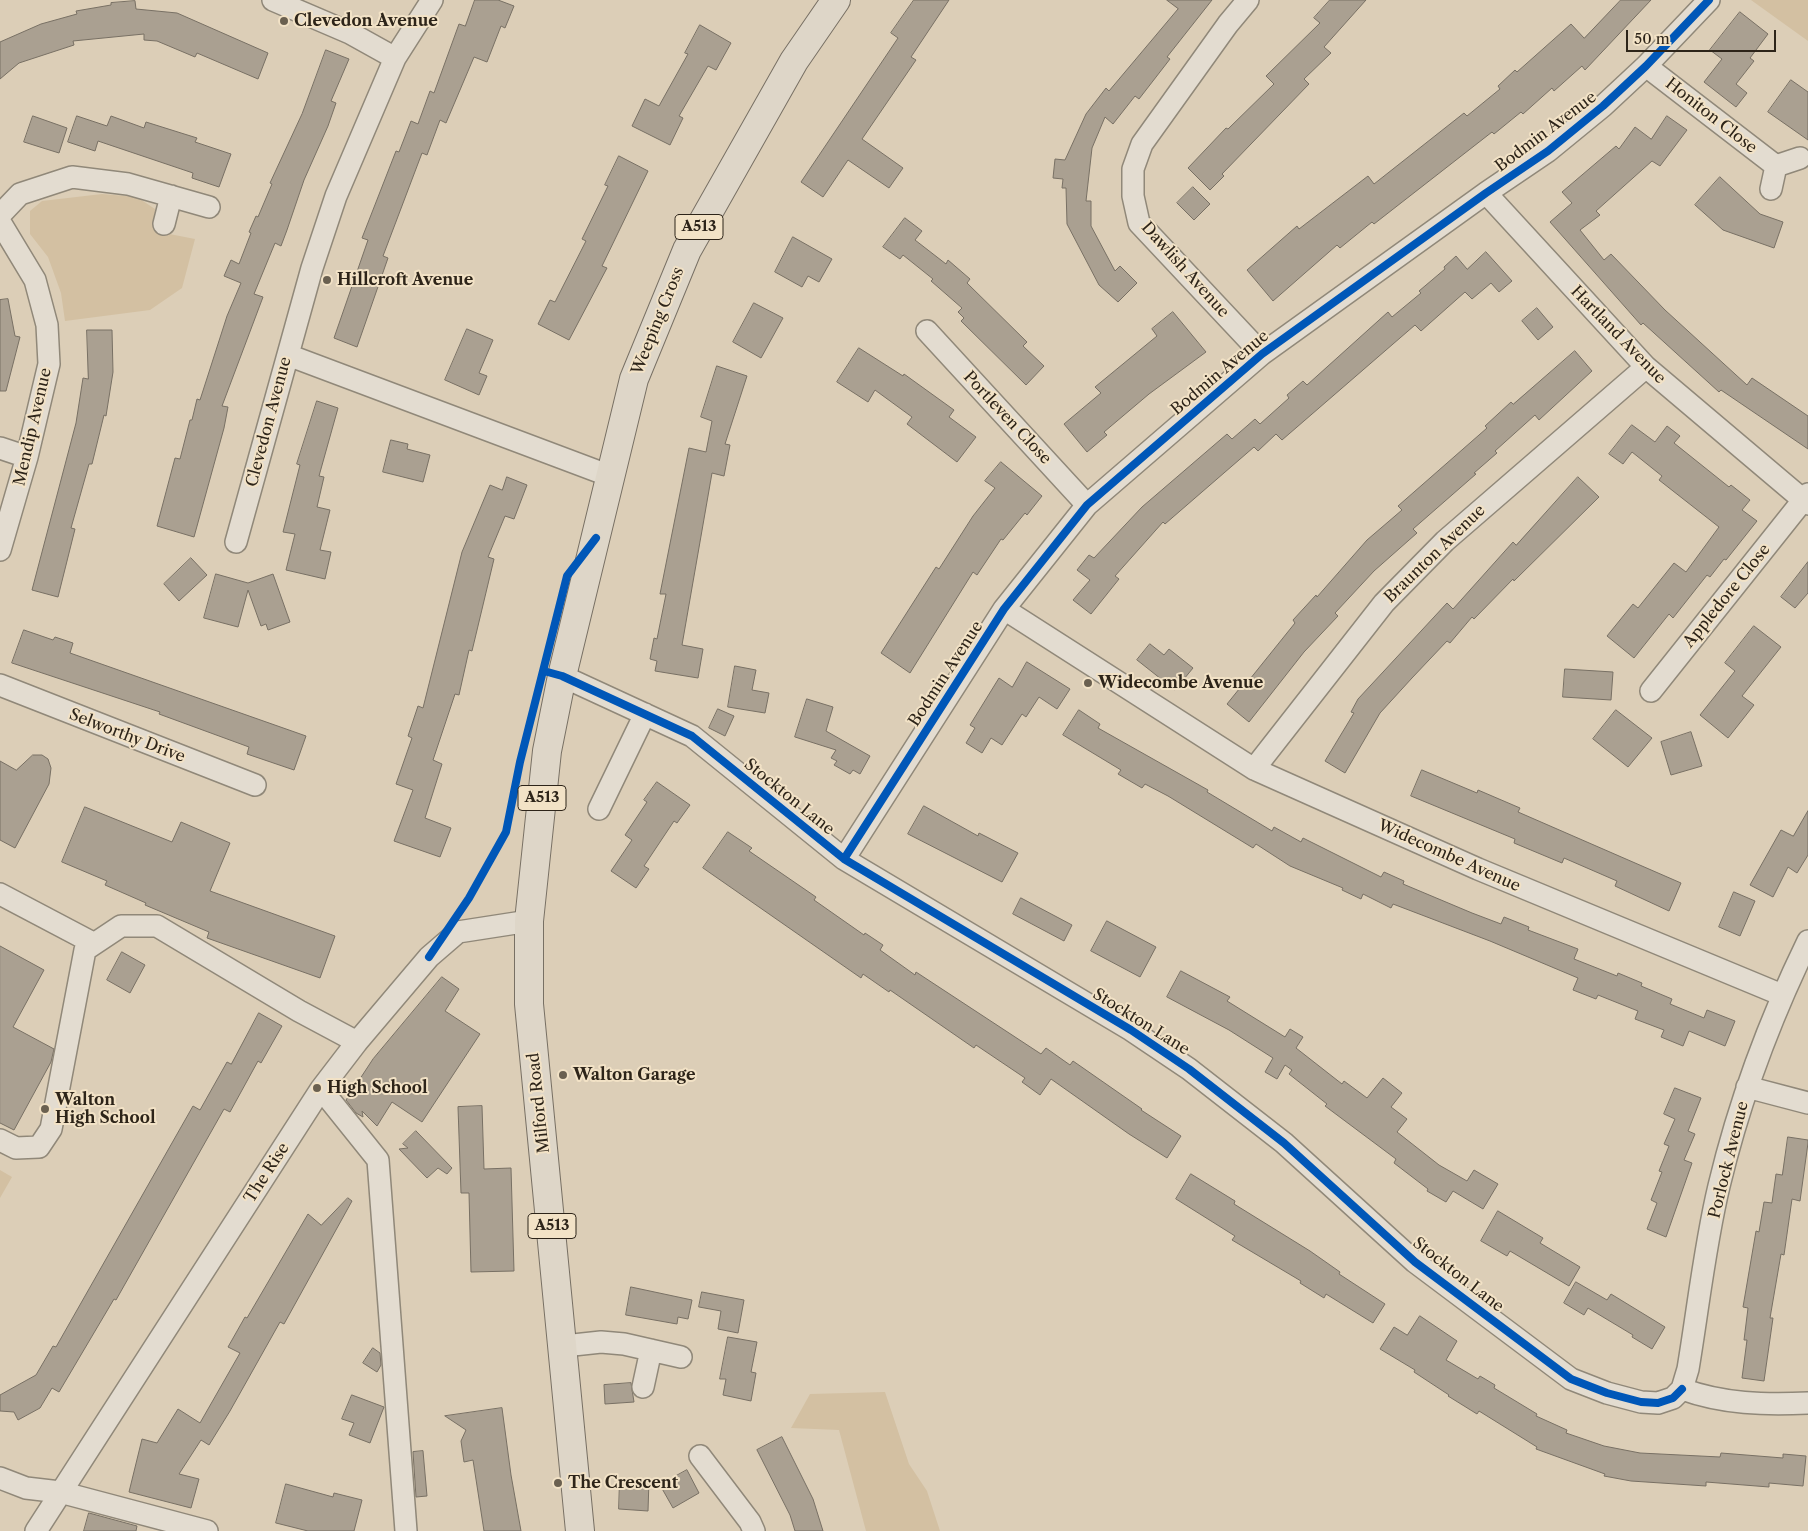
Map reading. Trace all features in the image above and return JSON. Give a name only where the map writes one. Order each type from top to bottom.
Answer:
[{"type":"highway","name":"Weeping Cross","points":[[562,676],[634,379],[687,250],[794,61],[836,0]]},
{"type":"highway","name":"Milford Road","points":[[562,676],[545,767],[529,921],[529,1004],[564,1346],[580,1531]]},
{"type":"street","points":[[273,0],[350,33],[395,58]]},
{"type":"street","name":"Clevedon Avenue","points":[[236,542],[312,268],[336,196],[395,58],[432,0]]},
{"type":"street","name":"Dawlish Avenue","points":[[1248,0],[1228,24],[1142,144],[1133,169],[1133,196],[1140,223],[1262,354]]},
{"type":"street","name":"Bodmin Avenue","points":[[844,859],[1004,608],[1087,505],[1262,354],[1486,193],[1548,151],[1603,106],[1646,66],[1708,0]]},
{"type":"street","name":"Honiton Close","points":[[1646,66],[1776,166]]},
{"type":"street","points":[[1771,189],[1776,166],[1800,158]]},
{"type":"street","points":[[0,215],[20,194],[72,177],[128,184],[209,207]]},
{"type":"street","name":"Hartland Avenue","points":[[1486,193],[1646,367],[1806,499]]},
{"type":"street","points":[[164,224],[171,196]]},
{"type":"street","name":"Mendip Avenue","points":[[0,222],[35,280],[47,325],[48,364],[27,457],[0,550]]},
{"type":"street","name":"Portleven Close","points":[[926,332],[1087,505]]},
{"type":"street","points":[[288,355],[610,476]]},
{"type":"street","name":"Braunton Avenue","points":[[1254,769],[1384,603],[1438,548],[1646,367]]},
{"type":"street","points":[[0,448],[27,457]]},
{"type":"street","name":"Appledore Close","points":[[1651,691],[1806,499]]},
{"type":"street","name":"Widecombe Avenue","points":[[1004,608],[1254,769],[1478,869],[1782,995]]},
{"type":"street","name":"Stockton Lane","points":[[562,676],[692,736],[844,859],[1131,1030],[1190,1069],[1284,1143],[1415,1262],[1571,1379],[1607,1393],[1641,1402],[1658,1403],[1673,1398],[1682,1389]]},
{"type":"street","name":"Selworthy Drive","points":[[0,686],[255,785]]},
{"type":"street","points":[[599,810],[645,714]]},
{"type":"street","points":[[0,894],[93,943]]},
{"type":"street","name":"The Rise","points":[[36,1531],[321,1089],[357,1042],[429,957],[458,932],[529,921]]},
{"type":"street","points":[[0,1140],[16,1148],[39,1146],[51,1129],[85,950],[121,926],[157,926],[299,1011],[357,1042]]},
{"type":"street","name":"Porlock Avenue","points":[[1682,1389],[1688,1369],[1718,1186],[1748,1087],[1782,995],[1808,942]]},
{"type":"street","points":[[1748,1087],[1808,1104]]},
{"type":"street","points":[[321,1089],[378,1160],[406,1531]]},
{"type":"street","points":[[564,1346],[601,1342],[681,1357]]},
{"type":"street","points":[[643,1387],[651,1350]]},
{"type":"street","points":[[1682,1389],[1707,1398],[1767,1405],[1808,1403]]},
{"type":"street","points":[[700,1456],[721,1468],[754,1531]]},
{"type":"street","points":[[0,1478],[26,1488],[60,1492],[207,1531]]},
{"type":"shaded area","points":[[1751,0],[1808,0],[1808,41]]},
{"type":"shaded area","points":[[102,194],[137,197],[155,209],[154,231],[195,239],[182,288],[150,310],[65,321],[61,293],[48,257],[30,234],[30,211],[42,201]]},
{"type":"shaded area","points":[[0,1170],[12,1177],[0,1198]]},
{"type":"shaded area","points":[[885,1392],[909,1464],[927,1491],[940,1531],[866,1531],[839,1430],[791,1428],[810,1394]]},
{"type":"building","points":[[475,0],[498,0],[514,6],[505,28],[501,26],[487,62],[474,57],[446,123],[440,120],[427,155],[422,153],[383,256],[388,258],[357,347],[334,338],[368,240],[362,238],[396,151],[399,152],[411,121],[418,124],[430,91],[434,93],[459,24],[465,26]]},
{"type":"building","points":[[914,0],[949,0],[911,57],[916,60],[862,139],[903,168],[889,188],[848,160],[823,197],[801,182],[898,38],[891,33]]},
{"type":"building","points":[[1167,0],[1212,0],[1167,57],[1170,59],[1139,99],[1135,96],[1113,124],[1105,117],[1092,148],[1086,201],[1091,201],[1091,226],[1115,271],[1120,266],[1137,283],[1118,302],[1099,285],[1067,224],[1066,188],[1062,188],[1063,179],[1053,178],[1055,159],[1065,160],[1086,114],[1106,88],[1109,91],[1178,9]]},
{"type":"building","points":[[1330,0],[1366,0],[1324,47],[1331,53],[1304,79],[1309,84],[1222,174],[1224,176],[1210,190],[1188,168],[1226,128],[1228,129],[1274,84],[1266,76],[1320,23],[1314,18]]},
{"type":"building","points":[[1621,0],[1651,0],[1585,70],[1582,66],[1554,91],[1552,88],[1523,114],[1521,112],[1494,134],[1492,132],[1374,224],[1372,222],[1340,248],[1337,245],[1273,301],[1247,270],[1297,226],[1299,229],[1368,176],[1374,184],[1464,113],[1467,116],[1500,89],[1498,86],[1515,70],[1517,72],[1571,24],[1584,38]]},
{"type":"building","points":[[135,1],[136,9],[177,13],[268,53],[258,79],[197,53],[195,57],[157,41],[144,40],[144,34],[73,41],[74,45],[19,63],[0,79],[0,42],[41,24],[77,14],[76,11],[111,5],[111,3]]},
{"type":"building","points":[[1740,12],[1768,34],[1750,58],[1754,61],[1736,84],[1747,93],[1736,107],[1704,82],[1722,59],[1710,50]]},
{"type":"building","points":[[700,25],[731,43],[716,70],[708,66],[679,116],[683,118],[670,145],[632,126],[645,99],[659,106],[688,54],[685,53]]},
{"type":"building","points":[[326,50],[349,59],[331,101],[336,103],[328,126],[304,180],[281,246],[275,243],[254,294],[263,297],[222,406],[228,407],[224,428],[194,537],[157,526],[175,458],[180,459],[197,399],[200,400],[227,316],[241,283],[224,276],[231,260],[239,264],[251,233],[249,232],[256,216],[258,217],[272,184],[270,183],[302,114]]},
{"type":"building","points":[[1791,80],[1808,92],[1808,140],[1768,112]]},
{"type":"building","points":[[33,116],[67,128],[59,153],[24,142]]},
{"type":"building","points":[[77,116],[107,126],[111,116],[144,128],[146,122],[197,138],[195,142],[231,154],[219,187],[192,178],[193,173],[98,141],[95,151],[68,142]]},
{"type":"building","points":[[1667,116],[1687,130],[1660,166],[1652,161],[1596,211],[1600,215],[1580,230],[1604,260],[1611,254],[1665,310],[1747,385],[1752,378],[1808,416],[1808,449],[1721,390],[1719,392],[1643,323],[1641,325],[1550,222],[1572,203],[1562,192],[1616,146],[1619,149],[1635,127],[1651,139]]},
{"type":"building","points":[[619,156],[648,171],[602,266],[607,268],[569,340],[538,324],[550,300],[555,302],[586,241],[582,239],[608,186],[605,185]]},
{"type":"building","points":[[1720,177],[1760,214],[1783,222],[1774,248],[1723,230],[1695,205]]},
{"type":"building","points":[[1193,187],[1210,204],[1194,220],[1177,203]]},
{"type":"building","points":[[905,218],[922,231],[915,240],[946,264],[948,260],[970,279],[967,283],[1027,342],[1023,346],[1044,366],[1026,385],[961,321],[964,318],[958,312],[962,308],[931,281],[933,279],[903,255],[900,259],[883,247]]},
{"type":"building","points":[[793,237],[832,259],[819,282],[808,276],[802,287],[775,272]]},
{"type":"building","points":[[1486,252],[1512,281],[1499,292],[1491,283],[1472,299],[1465,292],[1421,331],[1415,325],[1282,440],[1276,434],[1258,451],[1254,447],[1165,524],[1163,522],[1115,576],[1119,579],[1091,614],[1073,600],[1090,580],[1077,570],[1089,555],[1094,558],[1142,507],[1227,434],[1232,439],[1255,419],[1260,424],[1289,398],[1287,395],[1303,381],[1307,385],[1388,312],[1392,317],[1421,293],[1419,291],[1445,269],[1444,267],[1456,256],[1467,269]]},
{"type":"building","points":[[8,299],[15,336],[20,337],[6,391],[0,391],[0,300]]},
{"type":"building","points":[[754,303],[783,318],[761,358],[733,342]]},
{"type":"building","points":[[1537,308],[1553,327],[1538,340],[1522,321]]},
{"type":"building","points":[[1173,312],[1206,352],[1149,394],[1104,432],[1107,435],[1087,452],[1064,424],[1101,393],[1095,387],[1157,336],[1152,329]]},
{"type":"building","points":[[467,329],[493,340],[479,373],[487,376],[479,395],[445,380]]},
{"type":"building","points":[[87,330],[112,330],[113,372],[106,416],[104,415],[92,464],[89,464],[71,528],[75,529],[58,597],[32,590],[76,423],[83,378],[88,379]]},
{"type":"building","points":[[859,348],[903,376],[904,374],[954,410],[949,417],[976,437],[957,462],[907,424],[912,417],[875,390],[868,402],[837,382]]},
{"type":"building","points":[[1575,351],[1592,371],[1539,420],[1535,415],[1495,451],[1497,453],[1474,473],[1476,474],[1413,529],[1417,533],[1374,571],[1335,613],[1338,616],[1304,652],[1249,722],[1227,704],[1248,678],[1250,679],[1295,623],[1293,620],[1316,595],[1317,597],[1367,540],[1402,510],[1398,506],[1487,428],[1485,426],[1511,402],[1513,404]]},
{"type":"building","points":[[717,366],[747,376],[725,444],[730,445],[724,476],[712,473],[682,645],[703,649],[698,678],[655,671],[657,661],[650,659],[654,638],[657,639],[666,594],[660,594],[689,448],[706,452],[712,421],[701,417]]},
{"type":"building","points":[[317,401],[338,408],[319,476],[324,477],[317,507],[330,510],[320,550],[331,552],[325,579],[286,570],[295,534],[283,532],[300,465],[297,464]]},
{"type":"building","points":[[1632,425],[1655,442],[1667,426],[1680,436],[1674,443],[1729,487],[1731,485],[1750,500],[1742,510],[1757,521],[1726,560],[1724,559],[1710,577],[1707,575],[1673,618],[1669,614],[1634,658],[1607,636],[1633,604],[1638,608],[1674,563],[1686,572],[1719,527],[1659,480],[1662,476],[1632,452],[1623,464],[1609,454]]},
{"type":"building","points":[[391,440],[408,444],[407,449],[430,455],[423,482],[383,472]]},
{"type":"building","points":[[1001,462],[1042,496],[1027,515],[1025,513],[1003,540],[1001,539],[977,575],[973,572],[910,673],[881,653],[936,567],[939,569],[973,516],[995,488],[985,481]]},
{"type":"building","points":[[507,477],[527,485],[514,519],[505,516],[488,557],[494,559],[472,651],[469,650],[459,695],[455,694],[433,760],[442,764],[425,818],[451,828],[440,857],[394,841],[413,790],[396,784],[412,738],[408,736],[418,706],[423,708],[462,552],[490,485],[502,490]]},
{"type":"building","points":[[1578,477],[1599,497],[1474,619],[1472,617],[1450,643],[1447,641],[1412,678],[1380,713],[1345,773],[1325,761],[1354,713],[1351,712],[1358,699],[1447,603],[1453,609],[1513,542],[1516,545]]},
{"type":"building","points":[[191,558],[207,575],[179,601],[164,584]]},
{"type":"building","points":[[1808,562],[1808,593],[1795,608],[1781,597]]},
{"type":"building","points":[[216,574],[248,583],[273,574],[290,622],[268,630],[266,624],[261,626],[248,590],[238,627],[204,618]]},
{"type":"building","points":[[1754,626],[1781,647],[1742,696],[1754,705],[1728,738],[1700,715],[1735,671],[1725,663]]},
{"type":"building","points":[[24,630],[53,640],[55,637],[73,643],[70,653],[306,736],[294,770],[247,754],[249,747],[159,714],[160,712],[12,663]]},
{"type":"building","points":[[1150,644],[1164,655],[1169,649],[1193,668],[1175,690],[1137,660]]},
{"type":"building","points":[[1027,662],[1070,689],[1057,709],[1039,697],[1026,717],[1022,714],[1002,745],[991,738],[982,753],[966,743],[975,728],[970,725],[999,678],[1012,687]]},
{"type":"building","points":[[735,666],[756,670],[752,690],[769,693],[765,713],[728,707]]},
{"type":"building","points":[[1565,669],[1613,672],[1611,700],[1563,697]]},
{"type":"building","points":[[807,699],[833,707],[826,731],[870,756],[860,774],[853,770],[850,774],[834,765],[837,761],[831,758],[836,750],[795,737]]},
{"type":"building","points":[[718,709],[734,716],[725,736],[709,728]]},
{"type":"building","points":[[1079,710],[1100,724],[1098,728],[1208,790],[1207,792],[1272,831],[1274,827],[1301,842],[1303,838],[1381,877],[1384,872],[1404,881],[1403,884],[1501,924],[1504,917],[1529,927],[1528,930],[1578,949],[1574,959],[1617,976],[1618,973],[1642,983],[1641,986],[1672,999],[1670,1004],[1704,1018],[1707,1010],[1735,1021],[1725,1046],[1689,1031],[1683,1046],[1661,1037],[1664,1030],[1635,1019],[1638,1011],[1598,995],[1596,999],[1573,990],[1578,978],[1490,941],[1393,904],[1391,908],[1363,894],[1361,899],[1342,890],[1343,888],[1290,866],[1256,844],[1253,848],[1168,796],[1145,784],[1142,788],[1118,774],[1121,770],[1063,735]]},
{"type":"building","points":[[1616,710],[1652,738],[1628,767],[1593,739]]},
{"type":"building","points":[[1691,732],[1702,766],[1671,775],[1661,742]]},
{"type":"building","points":[[33,755],[42,755],[48,759],[51,768],[49,784],[15,848],[0,840],[0,761],[16,770]]},
{"type":"building","points":[[1422,770],[1477,793],[1478,790],[1520,808],[1518,812],[1681,883],[1669,911],[1615,886],[1617,881],[1564,858],[1562,863],[1514,843],[1515,839],[1411,796]]},
{"type":"building","points":[[657,782],[690,805],[677,823],[674,821],[644,866],[649,869],[636,888],[611,871],[632,840],[625,835],[647,802],[644,800]]},
{"type":"building","points":[[924,806],[978,836],[979,833],[1018,853],[1002,882],[908,834]]},
{"type":"building","points":[[85,807],[172,842],[181,822],[230,843],[210,891],[335,936],[320,978],[207,938],[209,932],[145,905],[146,903],[105,885],[107,881],[62,862]]},
{"type":"building","points":[[1808,811],[1808,855],[1797,873],[1788,867],[1773,897],[1750,885],[1781,830],[1793,836]]},
{"type":"building","points":[[728,832],[752,848],[749,851],[816,897],[814,900],[864,935],[865,933],[883,945],[880,950],[915,975],[916,972],[1041,1054],[1046,1048],[1070,1065],[1073,1061],[1181,1136],[1167,1158],[1129,1134],[1051,1079],[1040,1095],[1022,1082],[1025,1078],[976,1045],[974,1048],[890,990],[889,992],[863,974],[861,978],[703,868]]},
{"type":"building","points":[[1734,892],[1755,901],[1740,936],[1719,927]]},
{"type":"building","points":[[1021,898],[1072,925],[1064,941],[1013,914]]},
{"type":"building","points":[[1107,921],[1156,947],[1140,977],[1091,951]]},
{"type":"building","points":[[0,946],[44,970],[13,1027],[54,1049],[51,1062],[14,1130],[0,1123]]},
{"type":"building","points":[[122,952],[145,965],[130,993],[107,980]]},
{"type":"building","points":[[1181,971],[1230,997],[1227,1001],[1285,1037],[1290,1029],[1303,1037],[1296,1048],[1342,1084],[1344,1081],[1367,1098],[1383,1078],[1402,1093],[1391,1107],[1407,1119],[1397,1132],[1439,1165],[1467,1181],[1474,1170],[1498,1184],[1483,1209],[1453,1191],[1446,1202],[1427,1191],[1428,1189],[1394,1163],[1396,1159],[1325,1106],[1327,1104],[1289,1074],[1292,1070],[1285,1065],[1277,1079],[1265,1072],[1273,1058],[1229,1030],[1167,997]]},
{"type":"building","points":[[442,977],[459,989],[445,1011],[480,1034],[422,1122],[392,1102],[377,1126],[362,1111],[363,1117],[356,1113],[346,1100],[373,1059]]},
{"type":"building","points":[[259,1013],[282,1026],[261,1063],[258,1061],[230,1112],[224,1109],[116,1300],[114,1299],[59,1392],[52,1388],[40,1408],[18,1420],[14,1412],[0,1411],[0,1395],[36,1375],[53,1346],[56,1347],[193,1106],[200,1110],[227,1062],[231,1064]]},
{"type":"building","points":[[1675,1088],[1701,1098],[1688,1131],[1695,1134],[1684,1160],[1692,1163],[1666,1237],[1647,1229],[1657,1203],[1651,1200],[1662,1172],[1659,1171],[1669,1146],[1664,1144],[1675,1119],[1664,1114]]},
{"type":"building","points":[[482,1106],[484,1169],[511,1168],[514,1271],[471,1272],[469,1193],[461,1193],[458,1107]]},
{"type":"building","points":[[416,1131],[452,1168],[447,1174],[438,1168],[427,1178],[399,1149],[408,1148],[403,1144]]},
{"type":"building","points":[[1788,1137],[1808,1140],[1800,1201],[1792,1199],[1784,1255],[1781,1254],[1770,1318],[1773,1318],[1764,1381],[1742,1378],[1747,1340],[1744,1340],[1748,1308],[1743,1307],[1756,1231],[1759,1232],[1764,1202],[1772,1203],[1776,1174],[1782,1175]]},
{"type":"building","points":[[1191,1174],[1235,1201],[1234,1204],[1310,1251],[1340,1272],[1339,1274],[1385,1304],[1373,1323],[1326,1294],[1324,1298],[1300,1283],[1301,1281],[1232,1240],[1235,1236],[1176,1199]]},
{"type":"building","points":[[348,1198],[352,1201],[284,1324],[280,1322],[209,1445],[201,1440],[179,1474],[199,1479],[191,1508],[129,1492],[142,1439],[157,1443],[178,1409],[200,1423],[240,1353],[228,1347],[308,1214],[321,1225]]},
{"type":"building","points":[[1498,1211],[1543,1238],[1540,1243],[1580,1267],[1569,1286],[1510,1251],[1507,1256],[1481,1241]]},
{"type":"building","points":[[1576,1282],[1607,1300],[1611,1294],[1665,1327],[1652,1349],[1632,1337],[1633,1335],[1588,1308],[1584,1315],[1564,1303]]},
{"type":"building","points":[[631,1287],[692,1300],[688,1319],[678,1317],[677,1324],[626,1315]]},
{"type":"building","points":[[702,1292],[744,1300],[738,1333],[718,1329],[721,1311],[699,1307]]},
{"type":"building","points":[[1420,1316],[1457,1341],[1446,1360],[1478,1379],[1480,1376],[1495,1385],[1494,1388],[1537,1414],[1536,1416],[1567,1430],[1566,1433],[1604,1446],[1640,1453],[1720,1457],[1721,1453],[1783,1458],[1783,1454],[1806,1456],[1803,1486],[1769,1483],[1769,1487],[1706,1482],[1706,1486],[1631,1481],[1604,1476],[1605,1474],[1536,1449],[1537,1447],[1479,1411],[1477,1414],[1448,1396],[1414,1372],[1415,1370],[1380,1349],[1394,1327],[1407,1335]]},
{"type":"building","points":[[728,1337],[757,1342],[751,1372],[756,1373],[751,1401],[723,1395],[726,1379],[720,1379]]},
{"type":"building","points":[[373,1348],[380,1353],[381,1365],[377,1372],[363,1363]]},
{"type":"building","points":[[631,1383],[634,1402],[605,1404],[604,1385]]},
{"type":"building","points":[[352,1395],[384,1407],[370,1443],[349,1435],[354,1423],[342,1419]]},
{"type":"building","points":[[502,1408],[521,1531],[484,1531],[473,1460],[464,1462],[461,1441],[466,1430],[445,1416]]},
{"type":"building","points":[[782,1437],[813,1499],[823,1531],[795,1531],[790,1515],[757,1450]]},
{"type":"building","points":[[423,1451],[427,1496],[416,1497],[413,1452]]},
{"type":"building","points":[[687,1470],[699,1493],[673,1508],[660,1485]]},
{"type":"building","points":[[620,1479],[649,1480],[648,1511],[619,1509]]},
{"type":"building","points":[[286,1484],[333,1497],[334,1493],[362,1500],[354,1531],[308,1531],[276,1523]]},
{"type":"building","points":[[89,1513],[137,1526],[136,1531],[84,1531]]},
{"type":"cycle path","points":[[844,859],[1004,609],[1087,505],[1262,354],[1486,193],[1548,151],[1603,106],[1646,66],[1709,0]]},
{"type":"cycle path","points":[[429,957],[469,898],[506,832],[520,762],[567,576],[596,538]]},
{"type":"cycle path","points":[[544,671],[562,676],[692,736],[844,859],[1131,1030],[1189,1069],[1284,1143],[1415,1262],[1571,1379],[1607,1393],[1641,1402],[1658,1403],[1673,1398],[1682,1389]]},
{"type":"place","name":"Clevedon Avenue","points":[[284,21]]},
{"type":"place","name":"Hillcroft Avenue","points":[[327,280]]},
{"type":"place","name":"Widecombe Avenue","points":[[1088,683]]},
{"type":"place","name":"Walton Garage","points":[[563,1075]]},
{"type":"place","name":"High School","points":[[317,1088]]},
{"type":"place","name":"Walton High School","points":[[45,1109]]},
{"type":"place","name":"The Crescent","points":[[558,1483]]}]
